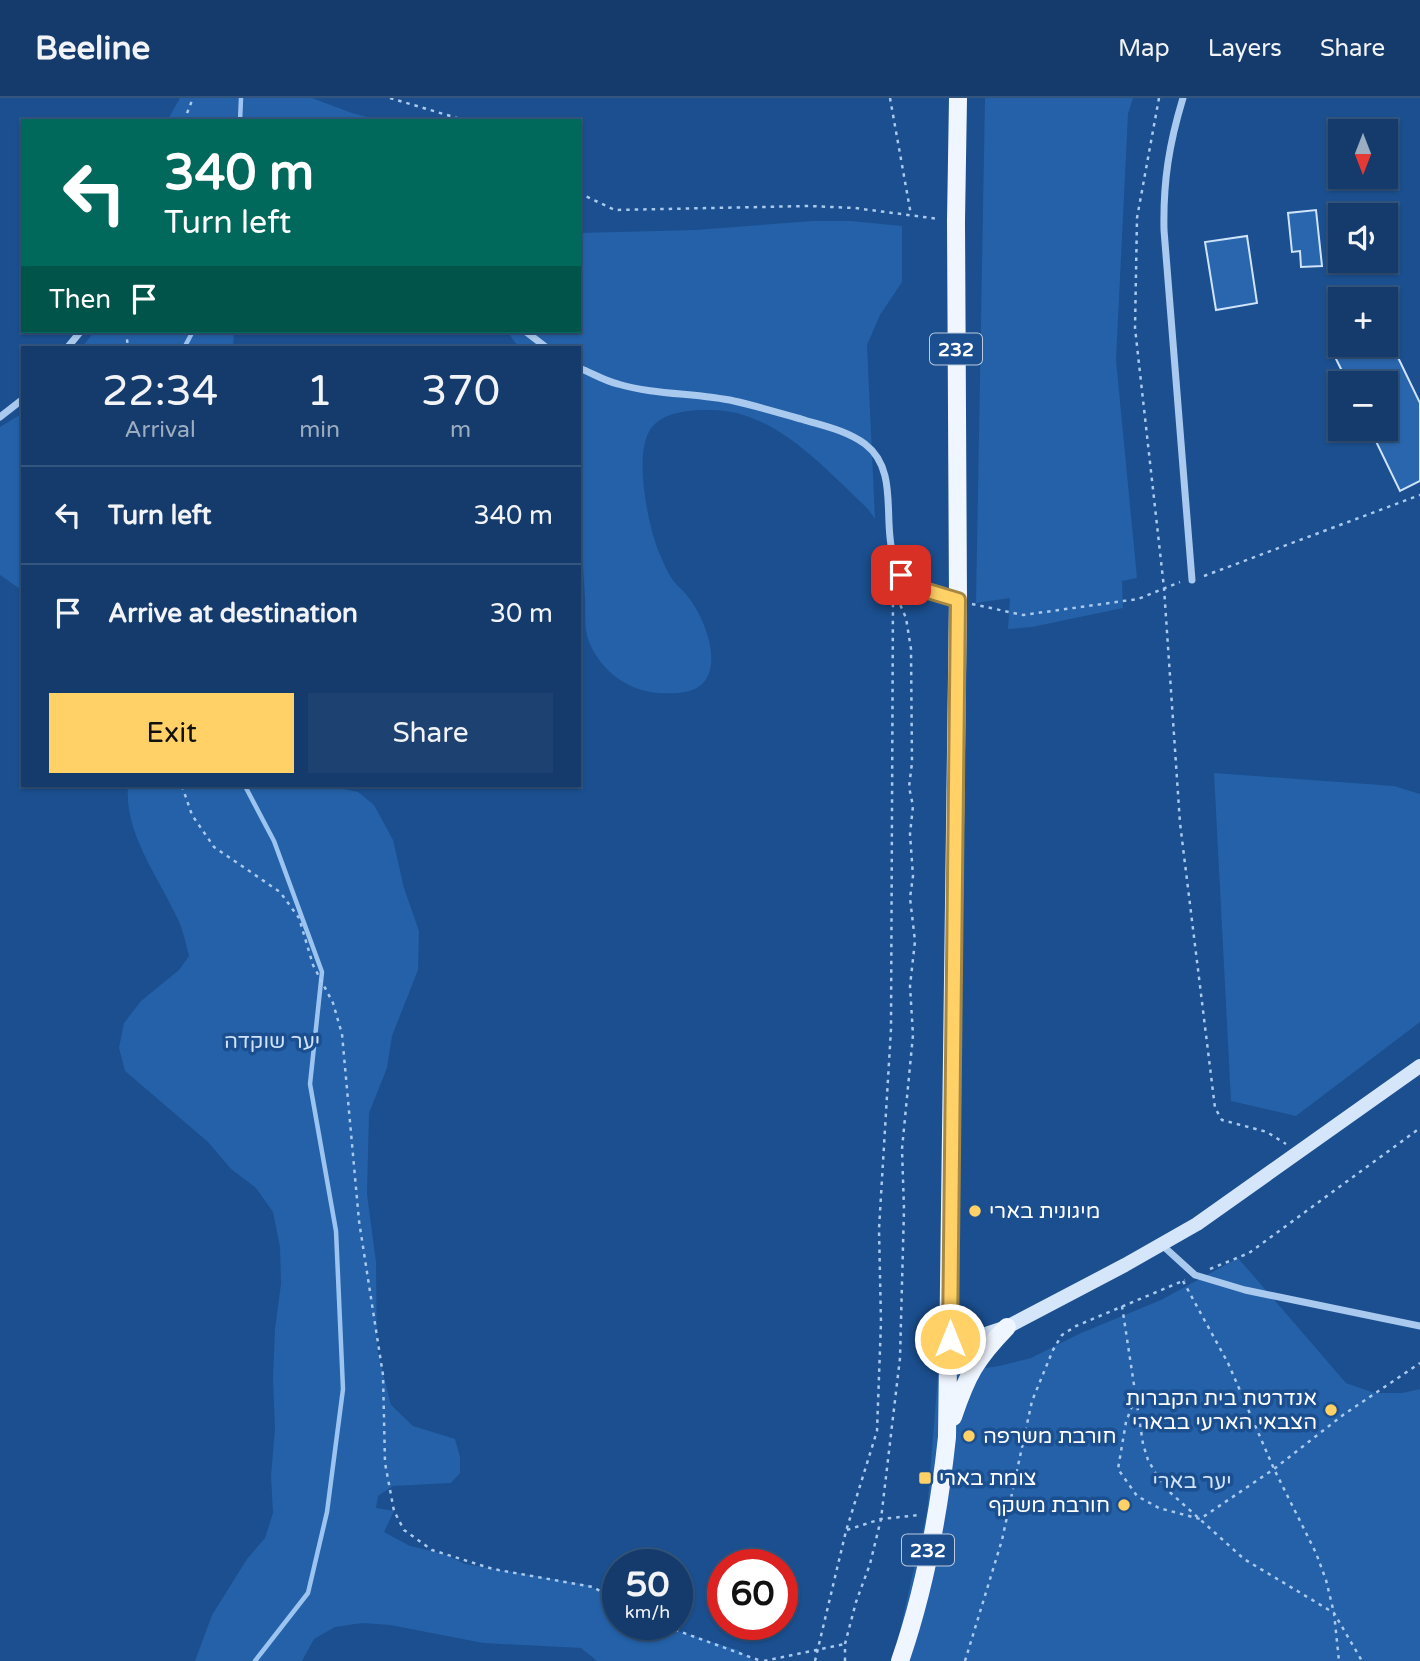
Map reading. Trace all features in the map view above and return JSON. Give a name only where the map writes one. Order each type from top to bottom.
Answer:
[{"type":"main road","name":"232","points":[[900,1661],[910,1631],[937,1513],[947,1437],[958,600],[958,98]]},
{"type":"main road","points":[[950,1339],[974,1338],[1007,1327],[1163,1245],[1197,1224],[1420,1066]]},
{"type":"main road","points":[[947,1437],[965,1381],[981,1353],[1007,1327]]},
{"type":"street","points":[[1183,98],[1173,129],[1163,187],[1192,580]]},
{"type":"street","points":[[528,333],[544,346]]},
{"type":"street","points":[[581,369],[619,384],[734,401],[845,432],[867,445],[878,460],[885,477],[890,542],[893,558],[901,575],[918,588],[958,600]]},
{"type":"street","points":[[0,417],[21,401]]},
{"type":"street","points":[[1163,1245],[1195,1275],[1245,1290],[1420,1326]]},
{"type":"path","points":[[185,119],[193,98]]},
{"type":"path","points":[[390,98],[460,119]]},
{"type":"path","points":[[890,98],[911,215]]},
{"type":"path","points":[[1159,98],[1137,218],[1135,328],[1164,588],[1181,823],[1215,1108],[1222,1120],[1267,1132],[1289,1145],[1295,1155]]},
{"type":"path","points":[[581,194],[615,210],[809,206],[855,208],[956,221]]},
{"type":"path","points":[[845,1661],[845,1644],[881,1520],[900,1358],[904,1209],[902,1149],[914,1035],[909,986],[915,941],[910,898],[913,876],[909,834],[913,806],[909,787],[912,763],[911,649],[906,618],[895,593],[893,558]]},
{"type":"path","points":[[815,1661],[846,1531],[877,1431],[881,1322],[879,1229],[891,1030],[893,558]]},
{"type":"path","points":[[182,787],[192,815],[214,847],[280,892],[299,918],[313,965],[333,1003],[342,1034],[359,1221],[383,1374],[385,1463],[394,1511],[404,1530],[432,1550],[493,1569],[593,1587],[602,1592]]},
{"type":"path","points":[[965,1661],[1002,1540],[1032,1401],[1062,1335],[1076,1326],[1249,1253],[1420,1128]]},
{"type":"path","points":[[1183,1280],[1228,1363],[1274,1469],[1316,1553],[1334,1613],[1339,1661]]},
{"type":"path","points":[[1122,1306],[1143,1444],[1148,1460],[1163,1486],[1244,1559],[1334,1613],[1362,1661]]},
{"type":"path","points":[[1136,1395],[1126,1422],[1118,1469],[1137,1496],[1159,1508],[1200,1519],[1274,1469],[1343,1415],[1420,1363]]},
{"type":"path","points":[[846,1531],[881,1520],[937,1513]]},
{"type":"path","points":[[693,1636],[762,1661],[845,1644]]},
{"type":"green space","points":[[180,98],[312,98],[374,119],[168,119]]},
{"type":"green space","points":[[985,98],[1133,98],[1128,114],[1116,360],[1137,578],[1122,581],[1123,608],[1032,627],[1008,629],[1010,598],[976,603]]},
{"type":"green space","points":[[812,221],[851,221],[902,226],[902,282],[880,315],[867,345],[875,519],[868,509],[814,458],[774,429],[753,418],[730,412],[693,410],[661,419],[648,433],[643,465],[650,522],[668,572],[689,598],[704,624],[711,654],[709,673],[701,685],[688,691],[659,693],[627,684],[609,671],[595,654],[586,632],[581,523],[581,346],[518,346],[508,333],[581,333],[581,233],[695,230]]},
{"type":"green space","points":[[93,333],[234,333],[233,346],[83,346]]},
{"type":"green space","points":[[21,414],[21,590],[0,575],[0,427]]},
{"type":"green space","points":[[1214,773],[1394,786],[1420,794],[1420,1022],[1296,1116],[1231,1101]]},
{"type":"green space","name":"יער שוקדה","points":[[128,787],[335,787],[358,792],[374,805],[393,840],[404,888],[419,931],[418,970],[392,1036],[387,1068],[369,1113],[367,1194],[376,1262],[377,1349],[391,1405],[413,1426],[455,1439],[460,1457],[460,1473],[451,1483],[393,1486],[378,1496],[376,1508],[394,1511],[384,1532],[410,1546],[444,1554],[465,1564],[588,1585],[602,1593],[602,1640],[693,1640],[693,1636],[738,1650],[754,1661],[597,1661],[581,1648],[483,1643],[390,1625],[362,1623],[335,1627],[314,1639],[302,1661],[195,1661],[212,1615],[247,1559],[265,1538],[273,1513],[273,1378],[275,1329],[281,1284],[280,1247],[273,1212],[256,1188],[231,1169],[208,1142],[125,1071],[119,1048],[124,1023],[141,1001],[179,970],[189,956],[180,924],[145,857],[132,822]]},
{"type":"green space","name":"יער בארי","points":[[1238,1258],[1346,1383],[1375,1393],[1402,1393],[1420,1389],[1420,1661],[893,1661],[927,1512],[938,1375],[999,1366],[1031,1358],[1081,1333],[1161,1300]]},
{"type":"building","points":[[1316,210],[1322,266],[1301,267],[1300,251],[1292,252],[1288,213]]},
{"type":"building","points":[[1247,236],[1257,303],[1216,310],[1205,242]]},
{"type":"building","points":[[1335,357],[1398,357],[1420,403],[1420,481],[1400,491],[1376,441],[1398,441],[1398,371],[1342,371]]},
{"type":"waterway","points":[[240,119],[241,98]]},
{"type":"waterway","points":[[185,346],[192,333]]},
{"type":"waterway","points":[[246,787],[274,841],[322,972],[310,1084],[336,1231],[343,1389],[327,1512],[308,1593],[255,1661]]},
{"type":"place","name":"מיגונית בארי","points":[[975,1211]]},
{"type":"place","name":"אנדרטת בית הקברות הצבאי הארעי בבארי","points":[[1331,1410]]},
{"type":"place","name":"חורבת משרפה","points":[[969,1436]]},
{"type":"place","name":"צומת בארי","points":[[925,1478]]},
{"type":"place","name":"חורבת משקף","points":[[1124,1505]]},
{"type":"route","points":[[901,575],[918,588],[958,600],[950,1339]]}]
